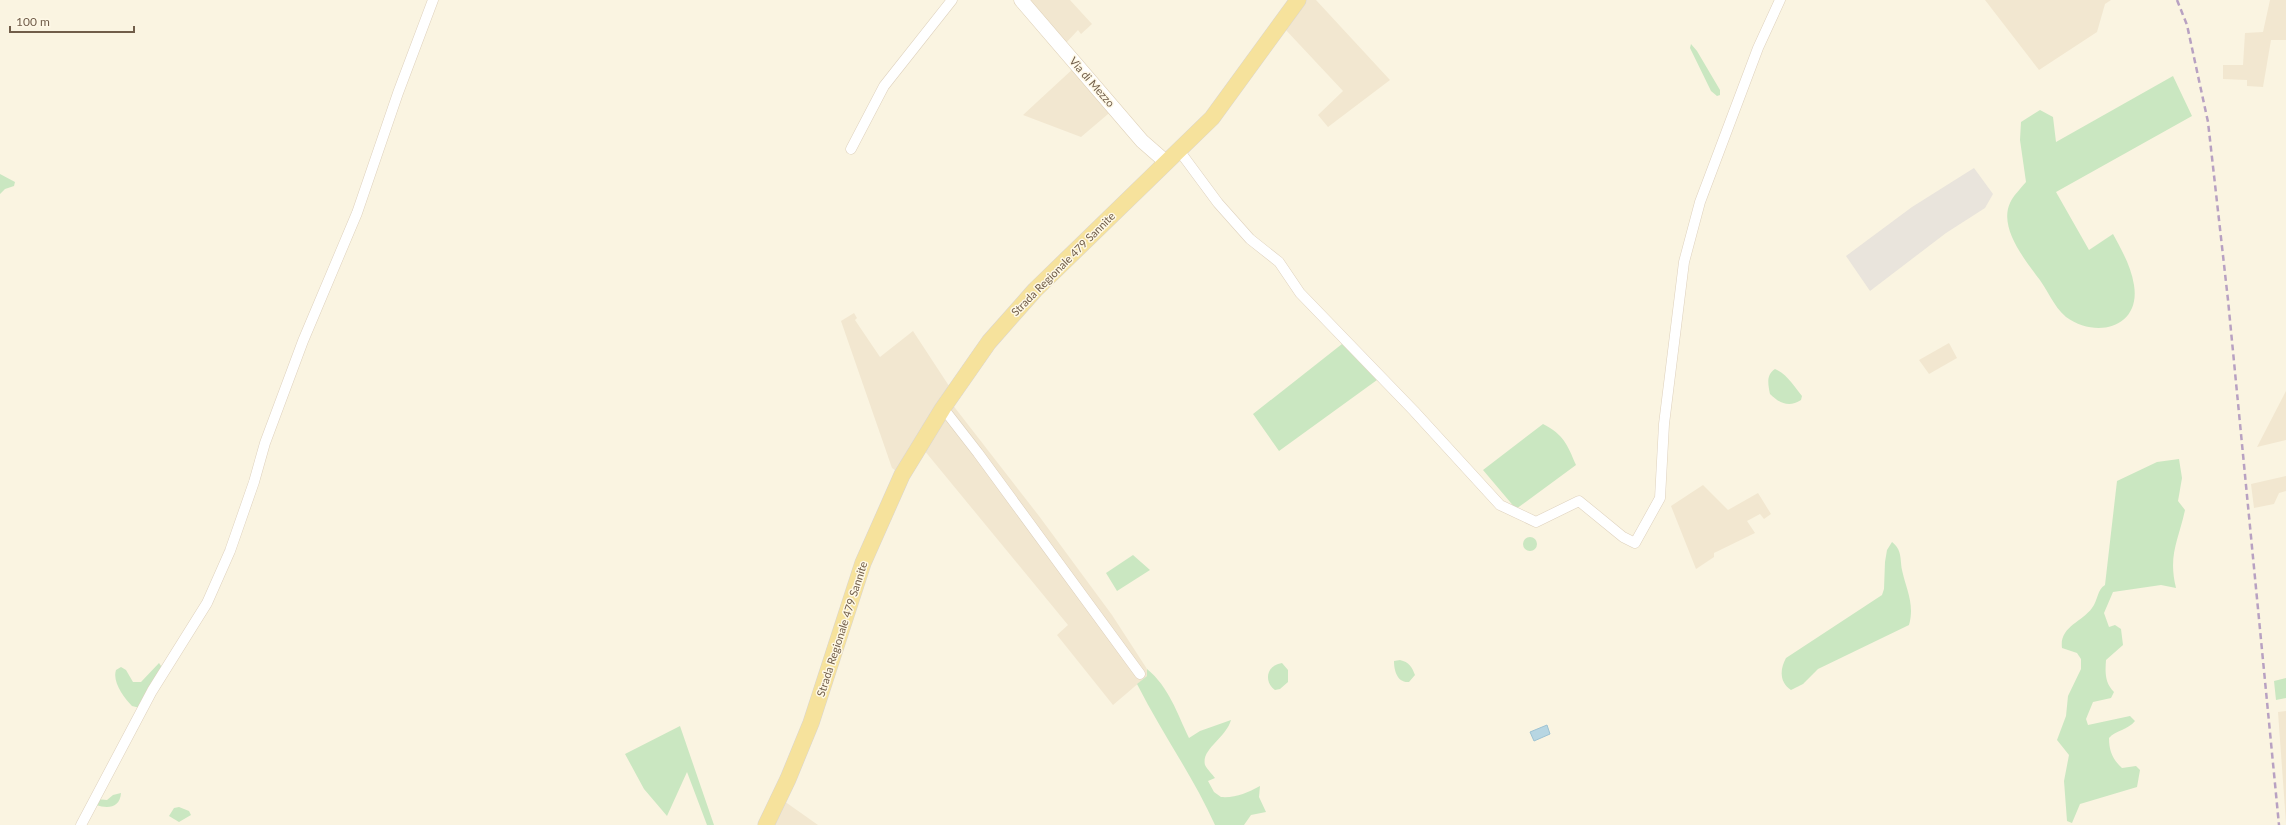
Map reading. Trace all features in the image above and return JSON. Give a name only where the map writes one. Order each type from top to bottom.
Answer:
[{"type":"main road","name":"Via di Mezzo","points":[[1021,0],[1142,141],[1166,162]]},
{"type":"main road","name":"Strada Regionale 479 Sannite","points":[[766,825],[811,723],[863,563],[902,475],[943,408],[989,342],[1035,290],[1178,149],[1212,118],[1298,0]]},
{"type":"street","points":[[81,825],[152,691],[207,603],[230,551],[254,482],[264,444],[303,341],[356,214],[398,93],[434,0]]},
{"type":"street","points":[[851,149],[884,86],[952,0]]},
{"type":"street","points":[[1178,149],[1218,203],[1250,239],[1279,262],[1300,293],[1414,411],[1500,505],[1536,522],[1579,501],[1623,537],[1635,543],[1660,498],[1664,424],[1684,262],[1700,202],[1758,48],[1780,0]]},
{"type":"street","points":[[943,408],[978,453],[1140,674]]},
{"type":"shaded area","points":[[1027,0],[1070,0],[1092,24],[1081,34],[1078,30],[1065,44]]},
{"type":"shaded area","points":[[1305,0],[1316,0],[1390,80],[1328,127],[1318,115],[1343,91],[1284,28]]},
{"type":"shaded area","points":[[1985,0],[2111,0],[2105,4],[2097,32],[2039,70]]},
{"type":"shaded area","points":[[2270,0],[2286,0],[2286,40],[2271,40],[2263,87],[2247,86],[2247,80],[2223,79],[2223,65],[2243,65],[2245,33],[2263,32]]},
{"type":"shaded area","points":[[1076,66],[1114,109],[1081,137],[1023,115]]},
{"type":"shaded area","points":[[1974,168],[1993,194],[1985,208],[1946,233],[1870,291],[1846,256],[1912,207]]},
{"type":"shaded area","points":[[854,313],[857,318],[855,320],[880,357],[913,331],[951,389],[899,473],[892,468],[841,321]]},
{"type":"shaded area","points":[[1949,343],[1957,358],[1929,374],[1919,360]]},
{"type":"shaded area","points":[[2286,391],[2286,440],[2257,447]]},
{"type":"shaded area","points":[[952,404],[1039,516],[1112,615],[1147,669],[1147,676],[1113,705],[1057,635],[1068,625],[924,450]]},
{"type":"shaded area","points":[[2286,476],[2286,491],[2279,493],[2274,504],[2254,508],[2251,484]]},
{"type":"shaded area","points":[[1703,485],[1728,510],[1758,493],[1771,514],[1764,519],[1760,514],[1747,521],[1755,533],[1714,553],[1714,557],[1696,569],[1671,506]]},
{"type":"shaded area","points":[[2286,711],[2286,823],[2278,712]]},
{"type":"shaded area","points":[[784,801],[818,825],[772,825]]},
{"type":"green space","points":[[1691,44],[1697,51],[1720,90],[1720,95],[1717,96],[1711,91],[1690,48]]},
{"type":"green space","points":[[2173,76],[2192,116],[2056,192],[2089,250],[2113,234],[2123,253],[2133,278],[2134,300],[2131,311],[2123,320],[2114,325],[2103,328],[2078,324],[2066,317],[2057,308],[2040,280],[2019,251],[2010,232],[2007,212],[2015,195],[2026,182],[2020,140],[2021,122],[2040,110],[2053,117],[2056,142]]},
{"type":"green space","points":[[0,174],[15,182],[14,186],[5,189],[0,194]]},
{"type":"green space","points":[[1342,344],[1377,380],[1279,451],[1253,414]]},
{"type":"green space","points":[[1775,369],[1790,381],[1802,396],[1801,400],[1788,404],[1777,400],[1770,394],[1768,383],[1769,377]]},
{"type":"green space","points":[[1543,424],[1560,436],[1570,451],[1576,465],[1516,509],[1483,470]]},
{"type":"green space","points":[[2179,459],[2182,478],[2178,501],[2185,510],[2173,557],[2176,588],[2161,585],[2113,592],[2104,613],[2109,627],[2115,625],[2121,629],[2123,645],[2106,660],[2106,678],[2114,692],[2111,698],[2093,702],[2086,719],[2088,725],[2130,716],[2135,721],[2109,738],[2111,751],[2119,765],[2122,768],[2136,766],[2140,770],[2137,787],[2080,804],[2072,823],[2067,821],[2064,781],[2069,755],[2057,740],[2066,716],[2068,696],[2081,669],[2081,659],[2077,653],[2062,648],[2062,641],[2064,635],[2072,625],[2088,613],[2092,608],[2100,590],[2105,585],[2117,481],[2157,462]]},
{"type":"green space","points":[[1527,537],[1533,537],[1537,541],[1537,547],[1533,551],[1527,551],[1523,547],[1523,541]]},
{"type":"green space","points":[[1892,542],[1899,551],[1909,597],[1911,617],[1909,625],[1818,669],[1803,684],[1791,690],[1784,683],[1782,675],[1786,658],[1882,595],[1884,589],[1887,550]]},
{"type":"green space","points":[[1133,555],[1150,570],[1117,591],[1106,573]]},
{"type":"green space","points":[[1400,660],[1408,664],[1414,672],[1415,675],[1409,682],[1405,682],[1397,675],[1394,661]]},
{"type":"green space","points":[[159,663],[163,669],[140,708],[132,706],[117,685],[115,675],[116,670],[121,667],[126,670],[133,682],[141,682]]},
{"type":"green space","points":[[1282,663],[1288,670],[1288,682],[1280,689],[1275,690],[1269,682],[1268,674],[1273,667]]},
{"type":"green space","points":[[1147,669],[1155,676],[1167,692],[1189,738],[1200,731],[1231,720],[1224,732],[1210,748],[1205,759],[1205,765],[1215,778],[1208,781],[1214,792],[1221,797],[1232,797],[1251,791],[1260,786],[1259,797],[1266,812],[1251,815],[1244,825],[1215,825],[1197,789],[1137,684],[1147,676]]},
{"type":"green space","points":[[2286,678],[2286,698],[2276,700],[2274,681]]},
{"type":"green space","points":[[680,726],[714,825],[707,825],[687,772],[667,816],[644,789],[625,754]]},
{"type":"green space","points":[[121,793],[118,802],[113,806],[105,807],[96,805],[96,799],[107,800],[113,795]]},
{"type":"green space","points":[[179,807],[189,811],[191,815],[179,822],[169,816],[174,808]]},
{"type":"water","points":[[1547,725],[1550,734],[1534,741],[1530,732]]},
{"type":"railway","points":[[2177,0],[2187,25],[2208,122],[2228,300],[2279,825]]}]
